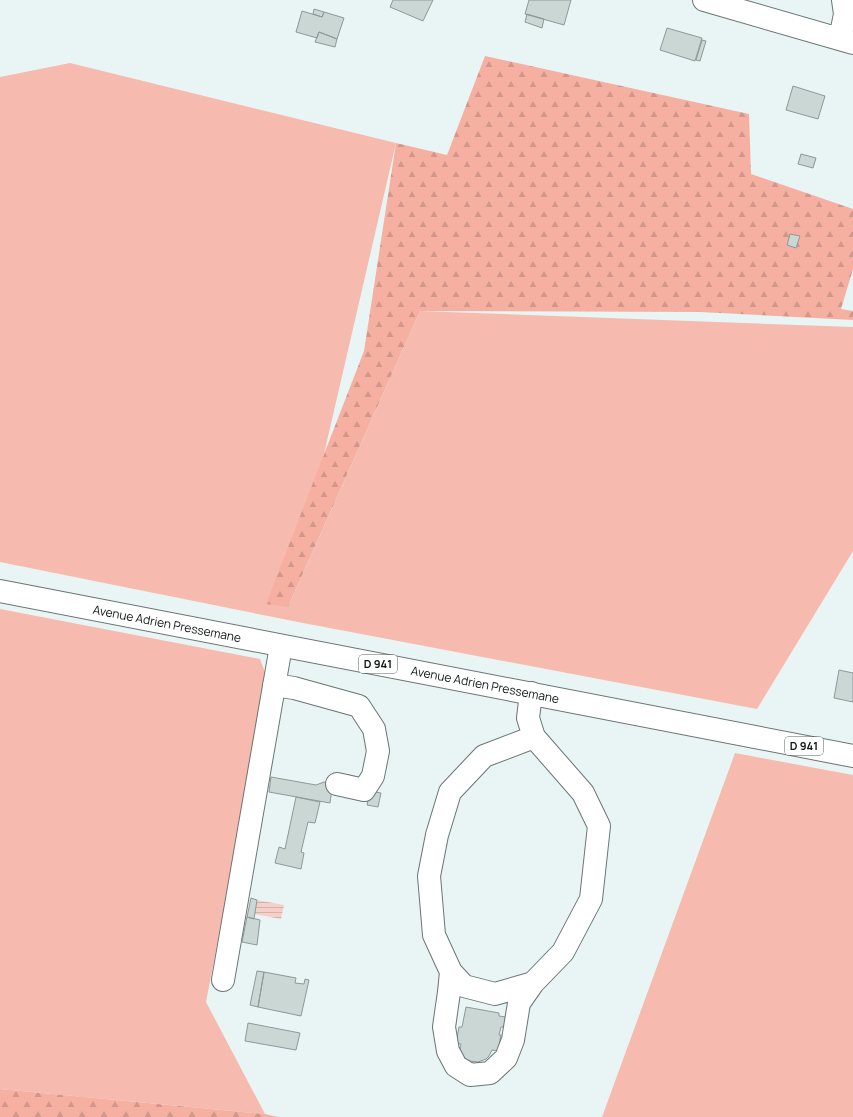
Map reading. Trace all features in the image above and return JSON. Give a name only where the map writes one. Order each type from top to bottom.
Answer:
[{"type":"main road","points":[[704,0],[847,41],[843,0]]},
{"type":"main road","name":"Avenue Adrien Pressemane","points":[[0,591],[853,756]]},
{"type":"main road","points":[[223,980],[281,646]]},
{"type":"main road","points":[[274,685],[294,688],[359,706],[374,729],[378,751],[373,776],[364,790],[337,784]]},
{"type":"main road","points":[[451,972],[444,1027],[448,1051],[456,1066],[470,1075],[490,1073],[506,1058],[513,1040],[519,1003],[533,983],[563,952],[591,898],[599,826],[583,793],[534,737],[528,718],[532,693]]},
{"type":"main road","points":[[533,983],[495,994],[464,986],[451,972],[434,935],[429,876],[437,835],[450,792],[484,756],[534,737]]},
{"type":"shaded area","points":[[70,63],[396,143],[289,605],[420,311],[853,327],[853,551],[757,709],[298,622],[0,562],[0,77]]},
{"type":"shaded area","points":[[0,609],[260,659],[268,680],[206,1002],[265,1114],[0,1089]]},
{"type":"shaded area","points":[[735,753],[853,775],[853,1117],[602,1117]]},
{"type":"shaded area","points":[[257,900],[284,905],[281,919],[254,914]]},
{"type":"green space","points":[[485,56],[749,114],[751,174],[853,209],[853,269],[841,309],[853,311],[853,320],[700,312],[420,311],[288,607],[266,604],[364,351],[396,143],[447,155]]},
{"type":"green space","points":[[0,1089],[265,1114],[278,1117],[0,1117]]},
{"type":"building","points":[[393,0],[433,0],[423,21],[390,7]]},
{"type":"building","points":[[529,0],[571,0],[564,25],[525,14]]},
{"type":"building","points":[[314,9],[324,12],[322,17],[313,14]]},
{"type":"building","points":[[302,11],[322,17],[324,12],[344,18],[337,39],[319,32],[317,38],[296,32]]},
{"type":"building","points":[[527,14],[544,19],[542,28],[525,22]]},
{"type":"building","points":[[667,28],[702,38],[695,61],[660,50]]},
{"type":"building","points":[[319,32],[337,39],[335,47],[315,42]]},
{"type":"building","points":[[702,40],[706,41],[700,61],[696,60]]},
{"type":"building","points":[[793,86],[825,96],[818,119],[786,110]]},
{"type":"building","points":[[801,154],[816,158],[813,168],[798,164]]},
{"type":"building","points":[[790,234],[800,236],[796,248],[787,245]]},
{"type":"building","points":[[839,670],[853,673],[853,702],[834,698]]},
{"type":"building","points":[[271,777],[316,785],[324,782],[329,783],[332,788],[330,803],[269,792]]},
{"type":"building","points":[[370,791],[381,793],[378,807],[367,805]]},
{"type":"building","points":[[296,797],[320,802],[315,823],[308,822],[301,852],[304,853],[301,869],[275,863],[279,847],[285,849]]},
{"type":"building","points":[[251,898],[257,900],[254,919],[247,917]]},
{"type":"building","points":[[247,917],[260,920],[257,945],[242,942]]},
{"type":"building","points":[[257,971],[264,972],[258,1007],[250,1005]]},
{"type":"building","points":[[264,972],[296,978],[295,983],[304,984],[305,979],[309,980],[301,1016],[258,1007]]},
{"type":"building","points":[[466,1007],[499,1013],[499,1016],[506,1017],[504,1027],[501,1027],[499,1035],[501,1035],[498,1051],[492,1050],[486,1059],[478,1062],[470,1061],[463,1057],[460,1049],[461,1044],[456,1043],[459,1027],[462,1027]]},
{"type":"building","points":[[248,1023],[300,1033],[296,1050],[245,1041]]}]
